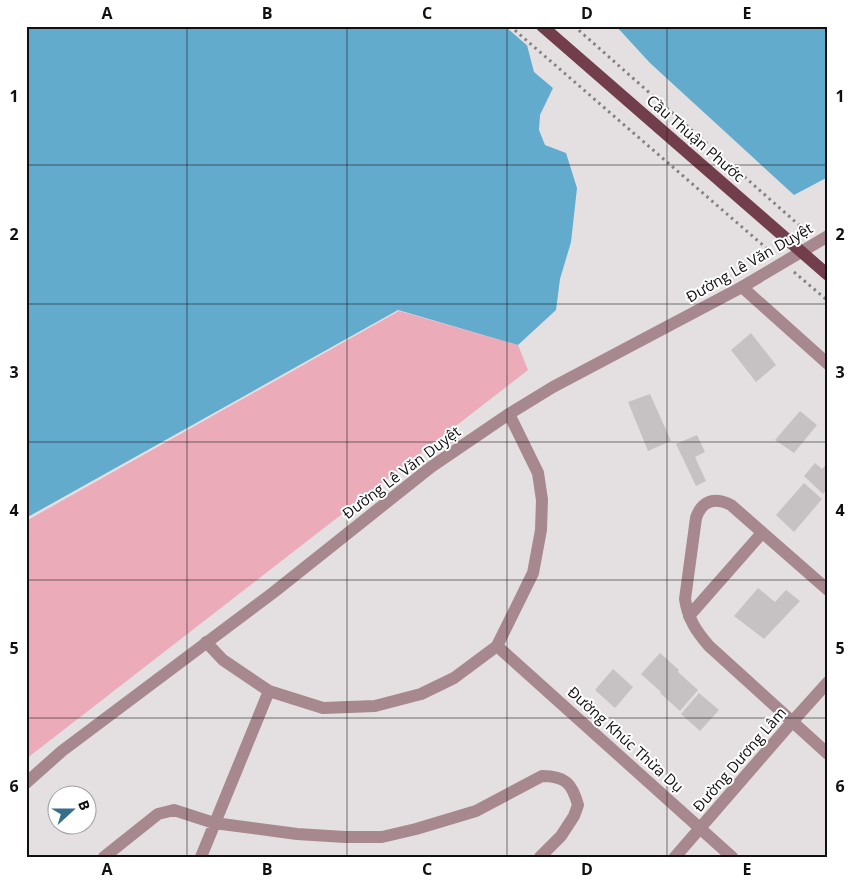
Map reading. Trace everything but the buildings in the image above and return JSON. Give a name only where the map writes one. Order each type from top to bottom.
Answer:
[{"type":"main road","name":"Cầu Thuận Phước","points":[[542,26],[828,275]]},
{"type":"street","name":"Đường Lê Văn Duyệt","points":[[26,783],[62,751],[274,592],[431,467],[509,414],[553,387],[742,287],[828,236]]},
{"type":"street","points":[[742,287],[828,364]]},
{"type":"street","points":[[206,642],[222,660],[268,691],[322,708],[376,706],[421,694],[454,678],[498,646],[533,573],[542,530],[542,500],[538,473],[509,414]]},
{"type":"street","points":[[828,590],[731,505],[722,501],[713,501],[706,503],[699,509],[696,518],[685,599],[693,625],[709,646],[828,754]]},
{"type":"street","points":[[689,616],[762,533]]},
{"type":"street","name":"Đường Khúc Thừa Dụ","points":[[498,646],[732,857]]},
{"type":"street","name":"Đường Dương Lâm","points":[[675,857],[828,682]]},
{"type":"street","points":[[201,857],[268,691]]},
{"type":"street","points":[[104,857],[158,814],[174,810],[214,823],[297,834],[382,837],[476,811],[542,776],[552,776],[563,779],[575,792],[578,805],[574,816],[561,836],[540,857]]},
{"type":"path","points":[[510,26],[778,258]]},
{"type":"path","points":[[574,26],[814,238]]},
{"type":"path","points":[[792,270],[828,301]]},
{"type":"shaded area","points":[[399,311],[518,345],[528,370],[26,759],[26,521]]},
{"type":"water","points":[[26,26],[543,26],[527,45],[534,72],[553,88],[540,115],[539,130],[545,145],[566,153],[577,188],[571,242],[560,279],[556,310],[518,345],[398,310],[26,518]]},
{"type":"water","points":[[616,26],[828,26],[828,177],[794,195],[650,63]]},
{"type":"pier","points":[[505,26],[546,26],[530,48]]}]
